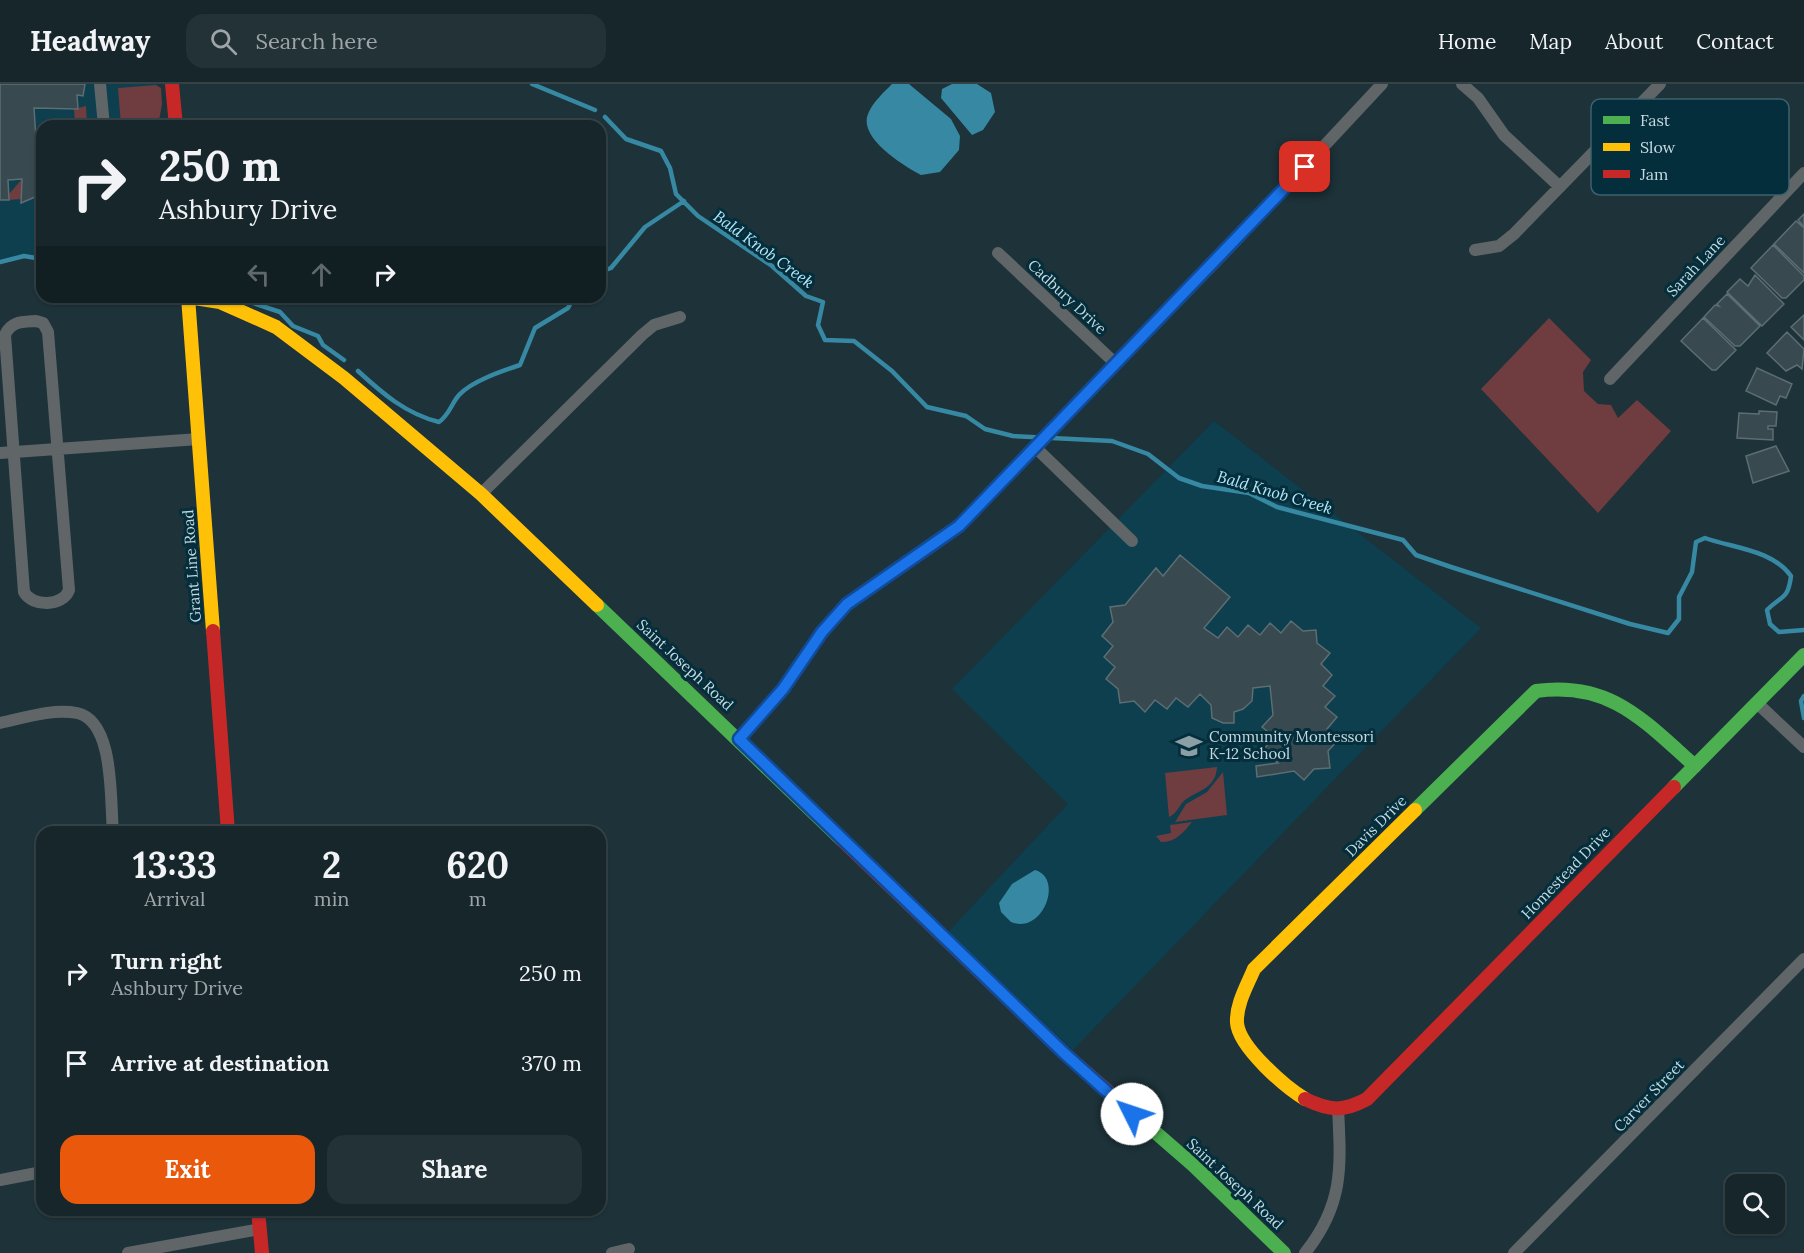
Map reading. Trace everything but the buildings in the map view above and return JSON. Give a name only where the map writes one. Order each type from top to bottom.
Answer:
[{"type":"street","points":[[100,84],[103,120]]},
{"type":"street","points":[[172,84],[175,120]]},
{"type":"street","points":[[739,739],[783,689],[822,632],[847,604],[959,526],[1228,249],[1382,84]]},
{"type":"street","points":[[1462,84],[1478,98],[1504,135],[1560,187]]},
{"type":"street","points":[[1645,99],[1660,84]]},
{"type":"street","points":[[1475,250],[1505,242],[1591,155]]},
{"type":"street","name":"Sarah Lane","points":[[1789,189],[1804,173]]},
{"type":"street","name":"Sarah Lane","points":[[1610,379],[1783,195]]},
{"type":"street","name":"Cadbury Drive","points":[[998,253],[1115,363]]},
{"type":"street","name":"Grant Line Road","points":[[189,303],[228,826]]},
{"type":"street","name":"Saint Joseph Road","points":[[222,303],[276,327],[344,378],[481,494],[1064,1053],[1193,1166],[1284,1253]]},
{"type":"street","points":[[481,494],[642,335],[654,325],[680,317]]},
{"type":"street","points":[[36,321],[43,323],[48,332],[69,590],[60,601],[35,603],[28,600],[24,592],[6,452],[5,335],[8,327],[16,323],[36,321]]},
{"type":"street","points":[[6,452],[200,439]]},
{"type":"street","points":[[1036,446],[1132,540]]},
{"type":"street","name":"Homestead Drive","points":[[1343,1108],[1367,1099],[1804,655]]},
{"type":"street","name":"Davis Drive","points":[[1343,1108],[1298,1096],[1273,1076],[1241,1037],[1236,1023],[1239,1003],[1254,969],[1536,692],[1555,687],[1586,689],[1601,694],[1624,706],[1695,766]]},
{"type":"street","points":[[1757,703],[1804,747]]},
{"type":"street","points":[[0,723],[66,712],[89,717],[98,725],[106,749],[112,826]]},
{"type":"street","name":"Carver Street","points":[[1514,1253],[1804,959]]},
{"type":"street","points":[[1305,1253],[1322,1232],[1334,1204],[1340,1168],[1343,1108]]},
{"type":"street","points":[[0,1180],[36,1173]]},
{"type":"street","points":[[259,1216],[262,1253]]},
{"type":"street","points":[[128,1253],[260,1229]]},
{"type":"street","points":[[612,1253],[629,1249]]},
{"type":"shaded area","points":[[0,84],[157,84],[160,120],[36,120],[36,256],[0,259]]},
{"type":"shaded area","points":[[892,84],[909,84],[951,119],[960,136],[959,150],[940,172],[921,175],[913,171],[884,150],[870,132],[867,123],[868,114],[878,98]]},
{"type":"shaded area","points":[[952,84],[977,84],[991,93],[995,112],[983,130],[972,135],[941,98],[942,89]]},
{"type":"shaded area","points":[[156,85],[161,88],[162,104],[159,120],[121,120],[118,88]]},
{"type":"shaded area","points":[[86,106],[87,120],[75,120],[74,109]]},
{"type":"shaded area","points":[[22,179],[21,199],[9,200],[9,194]]},
{"type":"shaded area","points":[[1549,318],[1591,360],[1583,372],[1584,391],[1598,404],[1611,405],[1618,418],[1637,400],[1671,431],[1598,513],[1481,389]]},
{"type":"shaded area","name":"Community Montessori K-12 School","points":[[1214,421],[1481,628],[1073,1050],[948,932],[1068,804],[952,689]]},
{"type":"shaded area","points":[[1217,767],[1214,780],[1206,788],[1185,800],[1169,817],[1165,773]]},
{"type":"shaded area","points":[[1223,772],[1227,815],[1175,822],[1186,804],[1207,792]]},
{"type":"shaded area","points":[[1192,822],[1171,841],[1161,842],[1156,836],[1171,833],[1170,825]]},
{"type":"shaded area","points":[[1035,870],[1044,875],[1048,883],[1049,893],[1046,904],[1032,920],[1022,924],[1011,922],[1001,912],[999,903],[1012,884]]},
{"type":"waterway","name":"Bald Knob Creek","points":[[532,84],[595,110]]},
{"type":"waterway","name":"Bald Knob Creek","points":[[605,117],[626,139],[661,151],[670,168],[676,194],[698,216],[772,266],[806,296],[823,302],[818,325],[825,340],[854,341],[892,371],[927,407],[966,416],[985,429],[1013,436],[1112,441],[1148,454],[1179,478],[1202,486],[1249,493],[1277,507],[1403,540],[1416,555],[1630,624],[1668,633],[1679,619],[1679,597],[1692,572],[1696,542],[1705,538],[1763,555],[1783,567],[1791,576],[1790,584],[1784,596],[1767,610],[1770,624],[1779,632],[1804,630]]},
{"type":"waterway","points":[[606,270],[611,268],[645,227],[684,201]]},
{"type":"waterway","points":[[0,262],[24,256],[36,258]]},
{"type":"waterway","points":[[253,303],[280,312],[293,326],[318,336],[323,345],[344,360]]},
{"type":"waterway","points":[[358,371],[385,395],[405,408],[439,422],[446,416],[456,398],[471,385],[520,365],[535,328],[568,308],[571,303]]},
{"type":"waterway","name":"Bald Knob Creek","points":[[1804,696],[1801,701],[1804,718]]},
{"type":"traffic: fast","points":[[597,605],[842,840]]},
{"type":"traffic: fast","points":[[1674,787],[1804,655]]},
{"type":"traffic: fast","points":[[1415,810],[1536,691],[1562,689],[1605,698],[1641,719],[1695,766]]},
{"type":"traffic: fast","points":[[1117,1099],[1193,1165],[1284,1253]]},
{"type":"traffic: slow","points":[[188,303],[213,631]]},
{"type":"traffic: slow","points":[[222,303],[276,327],[344,378],[481,494],[597,605]]},
{"type":"traffic: slow","points":[[1305,1099],[1275,1076],[1246,1043],[1237,1023],[1242,995],[1254,969],[1415,810]]},
{"type":"traffic: jam","points":[[172,84],[175,120]]},
{"type":"traffic: jam","points":[[213,631],[228,826]]},
{"type":"traffic: jam","points":[[1305,1099],[1329,1108],[1343,1108],[1367,1099],[1674,787]]},
{"type":"traffic: jam","points":[[842,840],[1064,1053],[1117,1099]]},
{"type":"traffic: jam","points":[[259,1216],[262,1253]]},
{"type":"place","name":"Community Montessori K-12 School","points":[[1189,746]]},
{"type":"route","points":[[1132,1114],[1064,1053],[892,889],[739,739],[783,689],[834,617],[861,592],[959,526],[1305,167]]}]
